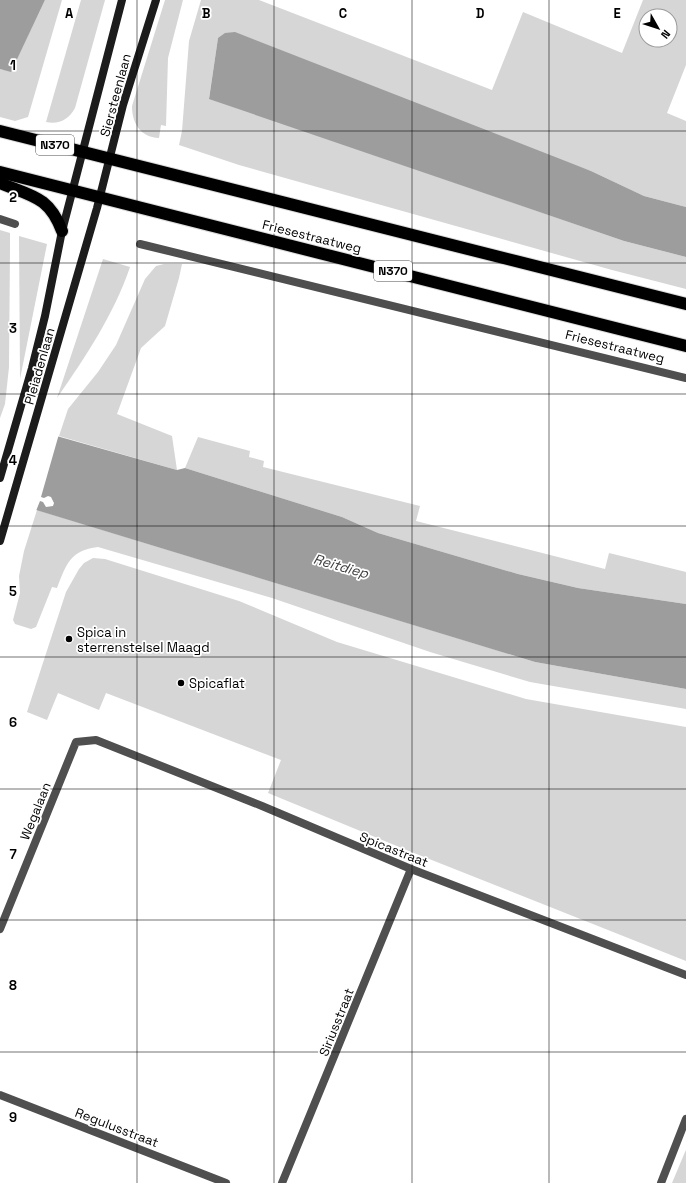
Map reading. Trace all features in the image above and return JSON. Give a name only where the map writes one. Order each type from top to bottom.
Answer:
[{"type":"highway","name":"Friesestraatweg","points":[[0,131],[686,304]]},
{"type":"highway","name":"Friesestraatweg","points":[[0,172],[686,346]]},
{"type":"highway","points":[[0,183],[35,196],[42,201],[54,214],[62,231]]},
{"type":"main road","name":"Siersteenlaan","points":[[83,152],[122,0]]},
{"type":"main road","name":"Siersteenlaan","points":[[100,197],[123,105],[156,0]]},
{"type":"main road","name":"Pleiadenlaan","points":[[0,478],[45,316],[62,231],[83,152]]},
{"type":"main road","name":"Pleiadenlaan","points":[[0,542],[100,197]]},
{"type":"street","points":[[0,219],[15,224]]},
{"type":"street","name":"Friesestraatweg","points":[[140,244],[686,378]]},
{"type":"street","name":"Spicastraat","points":[[96,740],[262,806],[410,869],[686,976]]},
{"type":"street","name":"Wegalaan","points":[[0,929],[76,742],[96,740]]},
{"type":"street","name":"Siriusstraat","points":[[282,1183],[410,869]]},
{"type":"street","name":"Regulusstraat","points":[[0,1095],[226,1183]]},
{"type":"street","points":[[661,1183],[686,1119]]},
{"type":"shaded area","points":[[45,0],[62,0],[28,117],[15,121],[0,117],[0,69],[11,71]]},
{"type":"shaded area","points":[[81,0],[105,0],[75,108],[67,118],[59,122],[46,122]]},
{"type":"shaded area","points":[[165,0],[183,0],[168,58],[166,126],[161,125],[159,138],[147,135],[138,128],[132,112],[132,106]]},
{"type":"shaded area","points":[[201,0],[259,0],[492,90],[523,12],[622,53],[638,13],[638,48],[678,48],[678,8],[640,8],[643,0],[686,0],[686,65],[667,113],[686,121],[686,207],[644,196],[591,171],[218,38],[209,98],[624,241],[686,257],[686,289],[612,270],[239,165],[179,145],[182,131],[189,41]]},
{"type":"shaded area","points":[[0,230],[10,233],[10,247],[9,367],[5,404],[0,418]]},
{"type":"shaded area","points":[[19,236],[47,244],[20,379]]},
{"type":"shaded area","points":[[103,259],[130,267],[108,318],[57,398]]},
{"type":"shaded area","points":[[164,264],[182,264],[165,326],[141,348],[117,414],[172,436],[177,470],[59,436],[68,409],[98,372],[116,345],[145,279],[156,266]]},
{"type":"shaded area","points":[[198,437],[250,451],[249,457],[264,461],[263,467],[420,506],[416,521],[605,569],[609,553],[686,572],[686,604],[578,588],[518,574],[378,533],[342,517],[185,468]]},
{"type":"shaded area","points":[[37,510],[535,662],[686,689],[686,709],[530,682],[430,652],[272,598],[98,547],[81,551],[70,560],[63,572],[57,588],[52,587],[36,627],[31,629],[15,624],[13,620],[20,593],[19,576],[24,551]]},
{"type":"shaded area","points":[[93,558],[105,559],[239,601],[337,642],[526,699],[686,727],[686,961],[409,851],[268,793],[281,760],[106,693],[99,710],[58,693],[47,720],[27,712],[66,592],[79,569],[84,563]]},
{"type":"shaded area","points":[[686,1150],[686,1183],[672,1183],[685,1152]]},
{"type":"water","points":[[0,0],[45,0],[11,72],[0,69]]},
{"type":"water","points":[[235,32],[591,171],[644,196],[686,207],[686,257],[624,241],[209,99],[218,38],[225,33]]},
{"type":"water","name":"Reitdiep","points":[[0,420],[177,470],[185,468],[342,517],[378,533],[518,574],[578,588],[686,604],[686,689],[535,662],[0,499]]},
{"type":"pier","points":[[0,418],[59,434],[41,497],[51,497],[54,503],[53,506],[46,507],[43,502],[40,501],[36,511],[0,501]]},
{"type":"place","name":"Spica in sterrenstelsel Maagd","points":[[69,639]]},
{"type":"place","name":"Spicaflat","points":[[181,683]]}]
